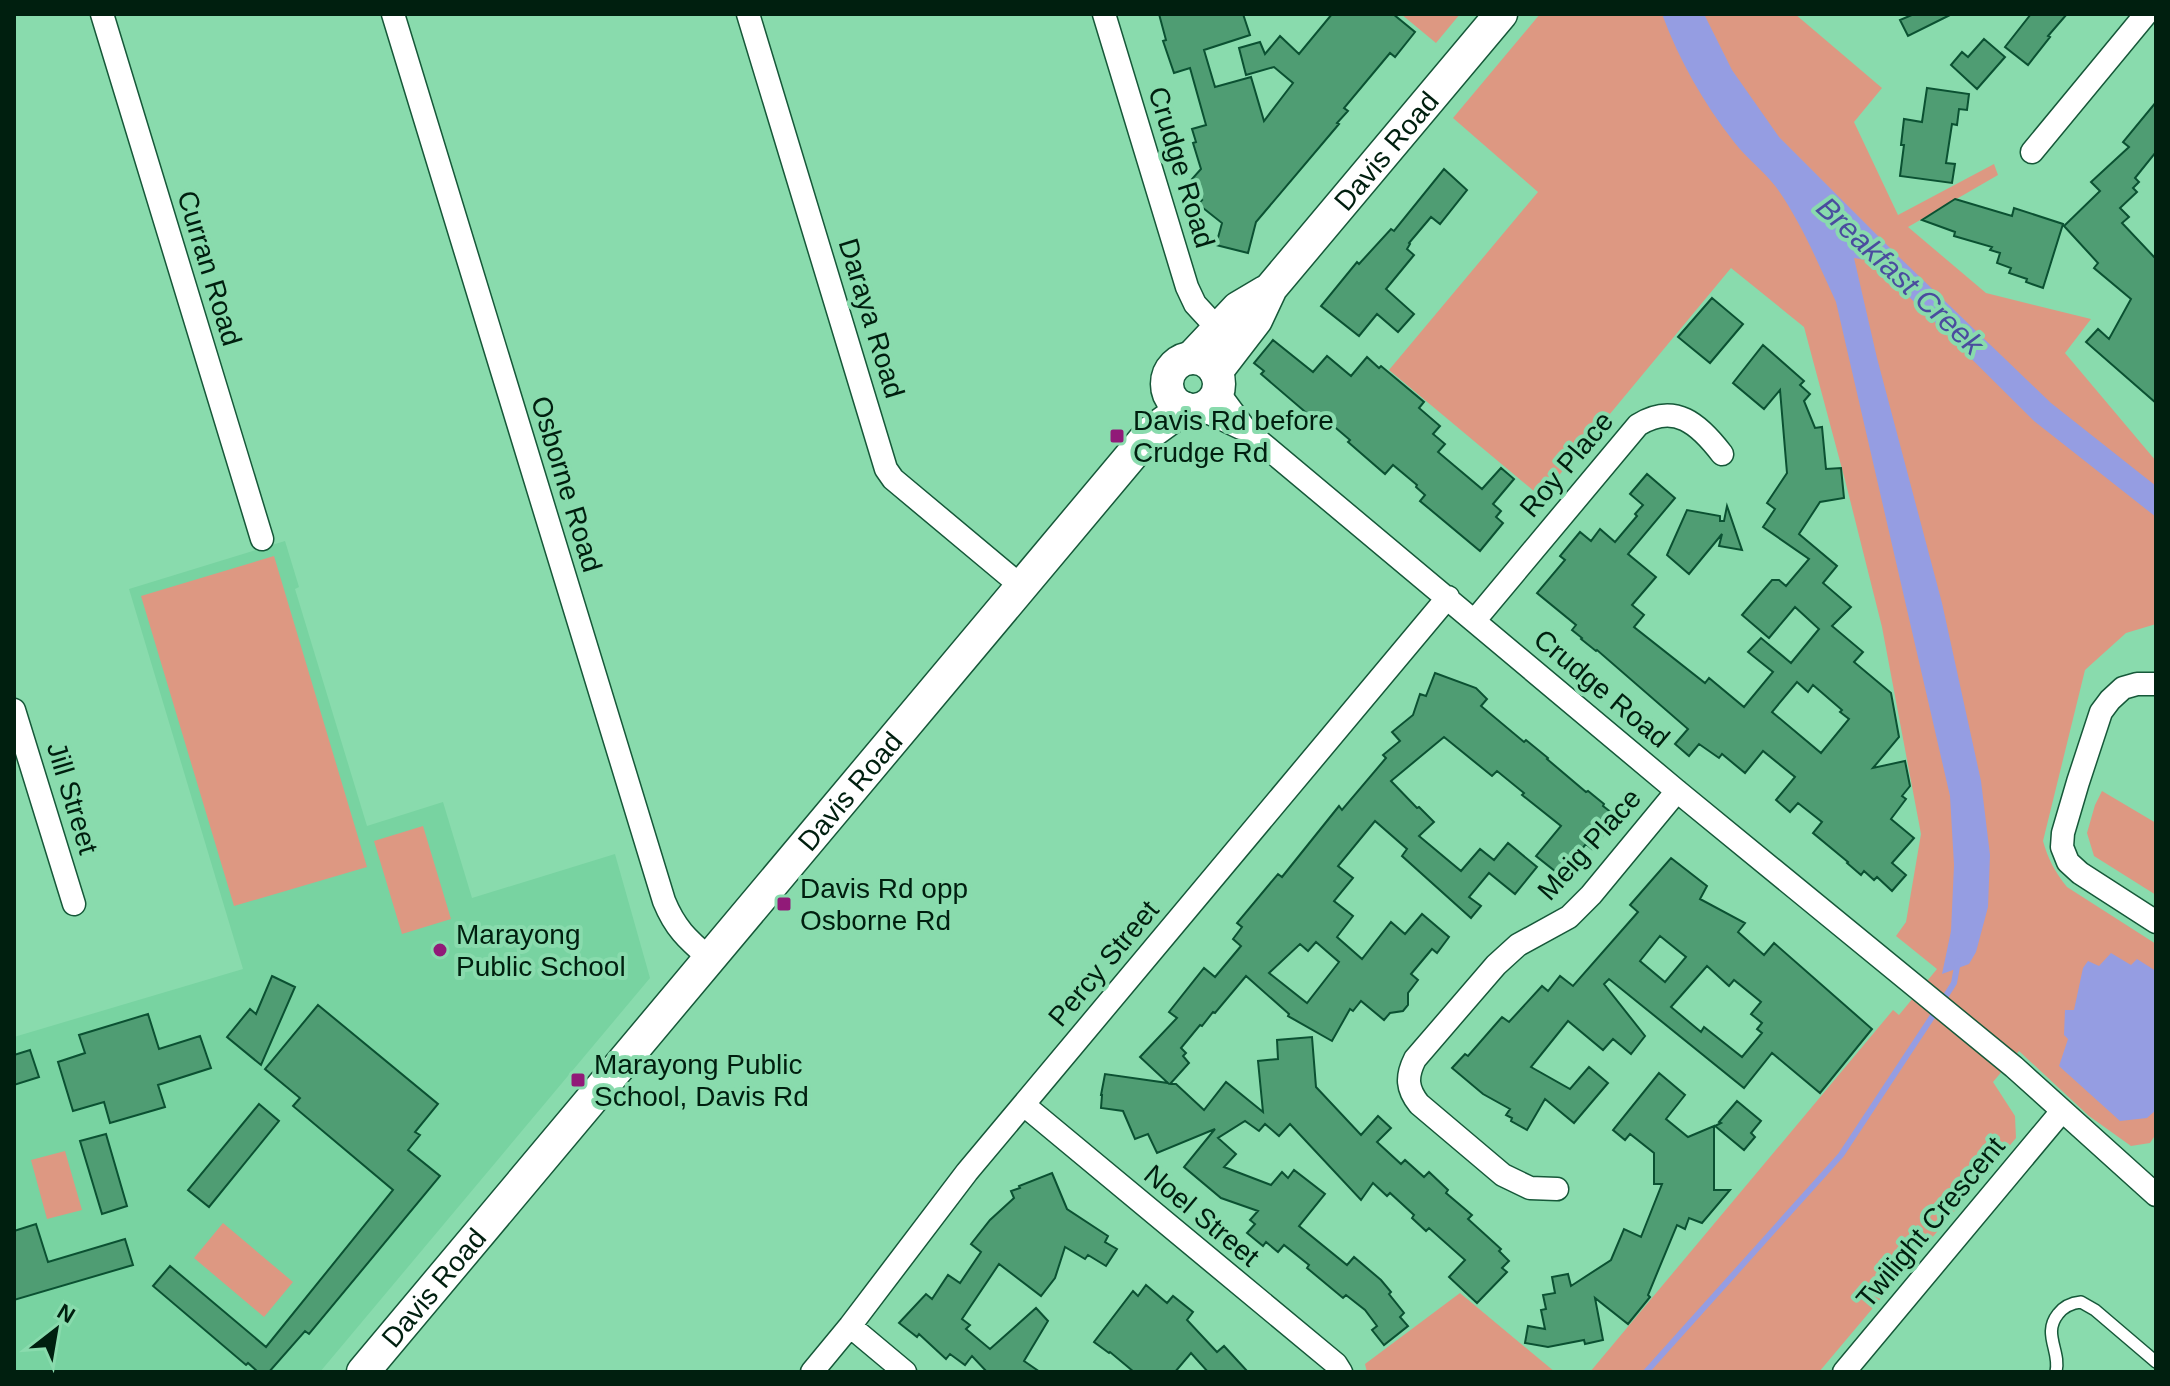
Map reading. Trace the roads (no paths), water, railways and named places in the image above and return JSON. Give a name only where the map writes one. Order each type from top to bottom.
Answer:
[{"type":"street","name":"Curran Road","points":[[102,14],[262,539]]},
{"type":"street","name":"Osborne Road","points":[[393,14],[664,901],[672,921],[709,958]]},
{"type":"street","name":"Daraya Road","points":[[748,14],[886,469],[893,479],[1021,586]]},
{"type":"street","name":"Crudge Road","points":[[1104,14],[1187,287],[1195,304],[1218,329]]},
{"type":"street","name":"Davis Road","points":[[363,1372],[1151,432],[1196,388],[1256,320],[1271,288],[1501,14]]},
{"type":"street","points":[[2032,152],[2146,14]]},
{"type":"street","name":"Davis Road","points":[[1196,388],[1218,329],[1238,308],[1271,288]]},
{"type":"street","name":"Crudge Road","points":[[1196,388],[2152,1184]]},
{"type":"street","name":"Roy Place","points":[[1475,620],[1638,425],[1666,414],[1681,417],[1703,433],[1722,454]]},
{"type":"street","name":"Percy Street","points":[[812,1372],[918,1234],[1448,597]]},
{"type":"street","points":[[2156,684],[2123,688],[2101,712],[2063,833],[2062,847],[2068,862],[2080,873],[2156,922]]},
{"type":"street","name":"Jill Street","points":[[14,710],[74,904]]},
{"type":"street","name":"Meig Place","points":[[1557,1189],[1530,1188],[1503,1175],[1419,1104],[1400,1072],[1415,1059],[1496,965],[1518,945],[1569,917],[1591,895],[1677,791]]},
{"type":"street","name":"Noel Street","points":[[1024,1105],[1336,1364],[1341,1372]]},
{"type":"street","name":"Twilight Crescent","points":[[1844,1372],[2062,1111]]},
{"type":"street","points":[[850,1326],[905,1372]]},
{"type":"lane","points":[[2056,1372],[2058,1360],[2051,1338],[2051,1325],[2066,1306],[2081,1302],[2095,1310],[2156,1362]]},
{"type":"water","name":"Breakfast Creek","points":[[1662,14],[1704,14],[1732,70],[1779,137],[2051,403],[2156,486],[2156,517],[2034,421],[1873,261],[1854,258],[1877,358],[1942,603],[1981,781],[1990,855],[1988,907],[1976,952],[1969,964],[1942,974],[1951,931],[1954,865],[1950,796],[1836,302],[1785,200],[1712,112],[1693,81]]},
{"type":"water","points":[[2111,953],[2131,965],[2137,959],[2156,971],[2156,1110],[2147,1118],[2120,1121],[2059,1066],[2068,1039],[2064,1035],[2065,1010],[2074,1010],[2083,968],[2088,961],[2099,966]]},
{"type":"waterway","points":[[1942,1002],[1954,983],[1958,961]]},
{"type":"waterway","points":[[1646,1372],[1841,1155],[1936,1011]]},
{"type":"place","name":"Davis Rd before Crudge Rd","points":[[1117,436]]},
{"type":"place","name":"Davis Rd opp Osborne Rd","points":[[784,904]]},
{"type":"place","name":"Marayong Public School","points":[[440,950]]},
{"type":"place","name":"Marayong Public School, Davis Rd","points":[[578,1080]]}]
